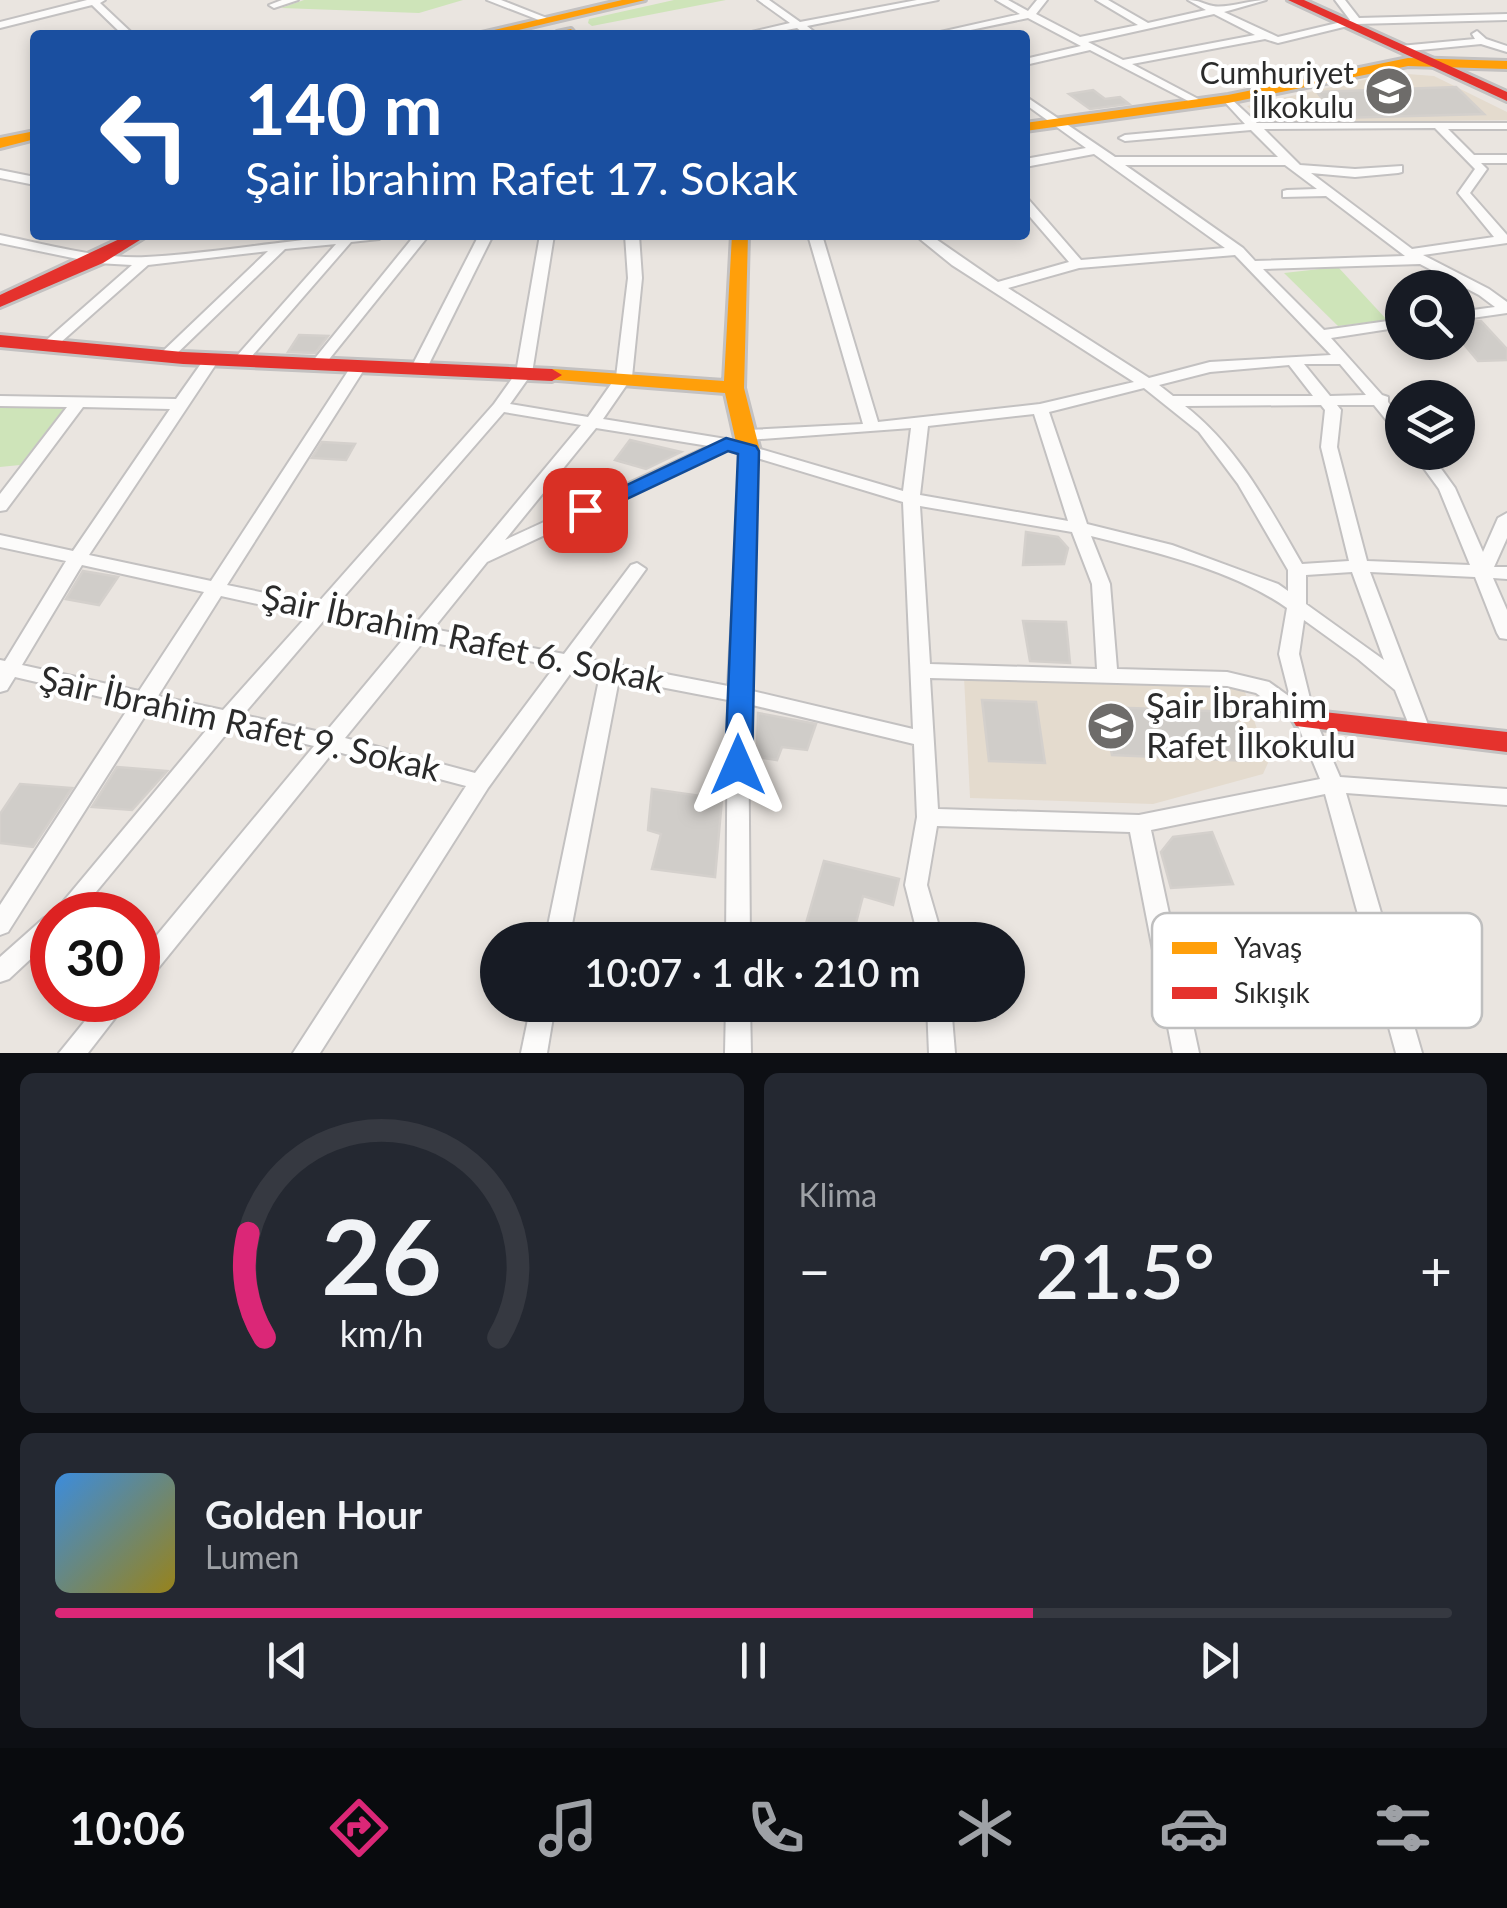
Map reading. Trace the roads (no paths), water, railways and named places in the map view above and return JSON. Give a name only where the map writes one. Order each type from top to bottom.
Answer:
[{"type":"street","points":[[0,25],[95,0],[124,30]]},
{"type":"street","points":[[274,4],[293,0]]},
{"type":"street","points":[[492,0],[561,30]]},
{"type":"street","points":[[565,30],[639,0]]},
{"type":"street","points":[[763,0],[806,30]]},
{"type":"street","points":[[772,30],[933,0]]},
{"type":"street","points":[[1001,0],[1198,103]]},
{"type":"street","points":[[958,30],[1030,16],[1042,0]]},
{"type":"street","points":[[1101,0],[1147,26]]},
{"type":"street","points":[[1193,0],[1278,40],[1400,14],[1507,17]]},
{"type":"street","points":[[1030,61],[1147,26],[1261,0]]},
{"type":"street","points":[[1294,0],[1353,23],[1507,107]]},
{"type":"street","points":[[1340,0],[1353,23]]},
{"type":"street","points":[[1468,13],[1482,41]]},
{"type":"street","points":[[1122,62],[1265,36]]},
{"type":"street","points":[[1400,49],[1482,41],[1507,49]]},
{"type":"street","points":[[1030,126],[1228,98],[1408,62],[1507,65]]},
{"type":"street","points":[[1430,64],[1507,97]]},
{"type":"street","points":[[1228,98],[1294,164],[1329,192],[1416,256],[1484,292],[1507,309]]},
{"type":"street","points":[[1030,103],[1238,250],[1385,404]]},
{"type":"street","points":[[1438,125],[1481,170],[1464,193],[1505,239]]},
{"type":"street","points":[[1126,138],[1256,126],[1507,126]]},
{"type":"street","points":[[0,143],[30,137]]},
{"type":"street","points":[[1030,162],[1096,150]]},
{"type":"street","points":[[1470,159],[1507,159]]},
{"type":"street","points":[[1109,161],[1294,164],[1355,173],[1398,169]]},
{"type":"street","points":[[2,176],[30,180]]},
{"type":"street","points":[[1287,194],[1329,192]]},
{"type":"street","points":[[1030,209],[1078,264]]},
{"type":"street","points":[[0,239],[97,259],[144,261],[339,240]]},
{"type":"street","points":[[1252,265],[1416,256],[1505,239]]},
{"type":"street","points":[[0,302],[131,240]]},
{"type":"street","points":[[240,361],[346,240]]},
{"type":"street","points":[[317,366],[418,240]]},
{"type":"street","points":[[419,368],[483,240]]},
{"type":"street","points":[[82,892],[228,718],[500,407],[524,372],[546,240]]},
{"type":"street","points":[[160,948],[594,420],[624,377],[634,278],[632,240]]},
{"type":"street","points":[[738,922],[741,443],[734,388],[740,240]]},
{"type":"street","points":[[817,240],[872,428]]},
{"type":"street","points":[[929,240],[1147,383],[1205,428],[1246,483],[1297,570],[1297,606],[1289,654],[1305,719],[1333,784],[1369,913]]},
{"type":"street","points":[[164,357],[279,248]]},
{"type":"street","points":[[997,288],[1078,264],[1238,250]]},
{"type":"street","points":[[47,347],[144,261]]},
{"type":"street","points":[[1484,292],[1507,287]]},
{"type":"street","points":[[1475,314],[1507,309]]},
{"type":"street","points":[[1321,335],[1385,326]]},
{"type":"street","points":[[0,341],[210,361],[624,377],[734,388]]},
{"type":"street","points":[[479,560],[741,443],[1040,409],[1210,367],[1344,358]]},
{"type":"street","points":[[1293,360],[1333,410],[1329,447],[1359,566],[1400,686],[1420,730]]},
{"type":"street","points":[[3,674],[177,404],[210,361]]},
{"type":"street","points":[[0,926],[357,368]]},
{"type":"street","points":[[1169,400],[1382,400]]},
{"type":"street","points":[[0,401],[177,404]]},
{"type":"street","points":[[0,506],[78,402]]},
{"type":"street","points":[[500,407],[741,443],[911,498],[1078,528],[1166,549],[1270,588],[1365,654],[1400,686]]},
{"type":"street","points":[[1040,409],[1078,528],[1102,584],[1107,674]]},
{"type":"street","points":[[920,423],[911,498],[928,817],[916,885],[926,922]]},
{"type":"street","points":[[1434,470],[1447,488],[1507,634]]},
{"type":"street","points":[[1483,571],[1507,518]]},
{"type":"street","name":"Şair İbrahim Rafet 6. Sokak","points":[[0,541],[418,633],[738,695],[925,739]]},
{"type":"street","points":[[1297,570],[1359,566],[1507,572]]},
{"type":"street","points":[[306,1053],[480,782],[637,569]]},
{"type":"street","points":[[921,671],[1227,679],[1262,686],[1305,719],[1507,742]]},
{"type":"street","points":[[561,922],[612,672]]},
{"type":"street","name":"Şair İbrahim Rafet 9. Sokak","points":[[3,674],[228,718],[480,782]]},
{"type":"street","points":[[928,817],[1139,824],[1333,784],[1507,797]]},
{"type":"street","points":[[1139,824],[1157,913]]},
{"type":"street","points":[[0,972],[30,945]]},
{"type":"street","points":[[72,1053],[98,1022]]},
{"type":"street","points":[[534,1053],[540,1022]]},
{"type":"street","points":[[738,1022],[738,1053]]},
{"type":"street","points":[[940,1022],[942,1053]]},
{"type":"street","points":[[1181,1028],[1186,1053]]},
{"type":"street","points":[[1402,1028],[1409,1053]]},
{"type":"place","name":"Cumhuriyet İlkokulu","points":[[1389,91]]},
{"type":"place","name":"Şair İbrahim Rafet İlkokulu","points":[[1111,726]]}]
